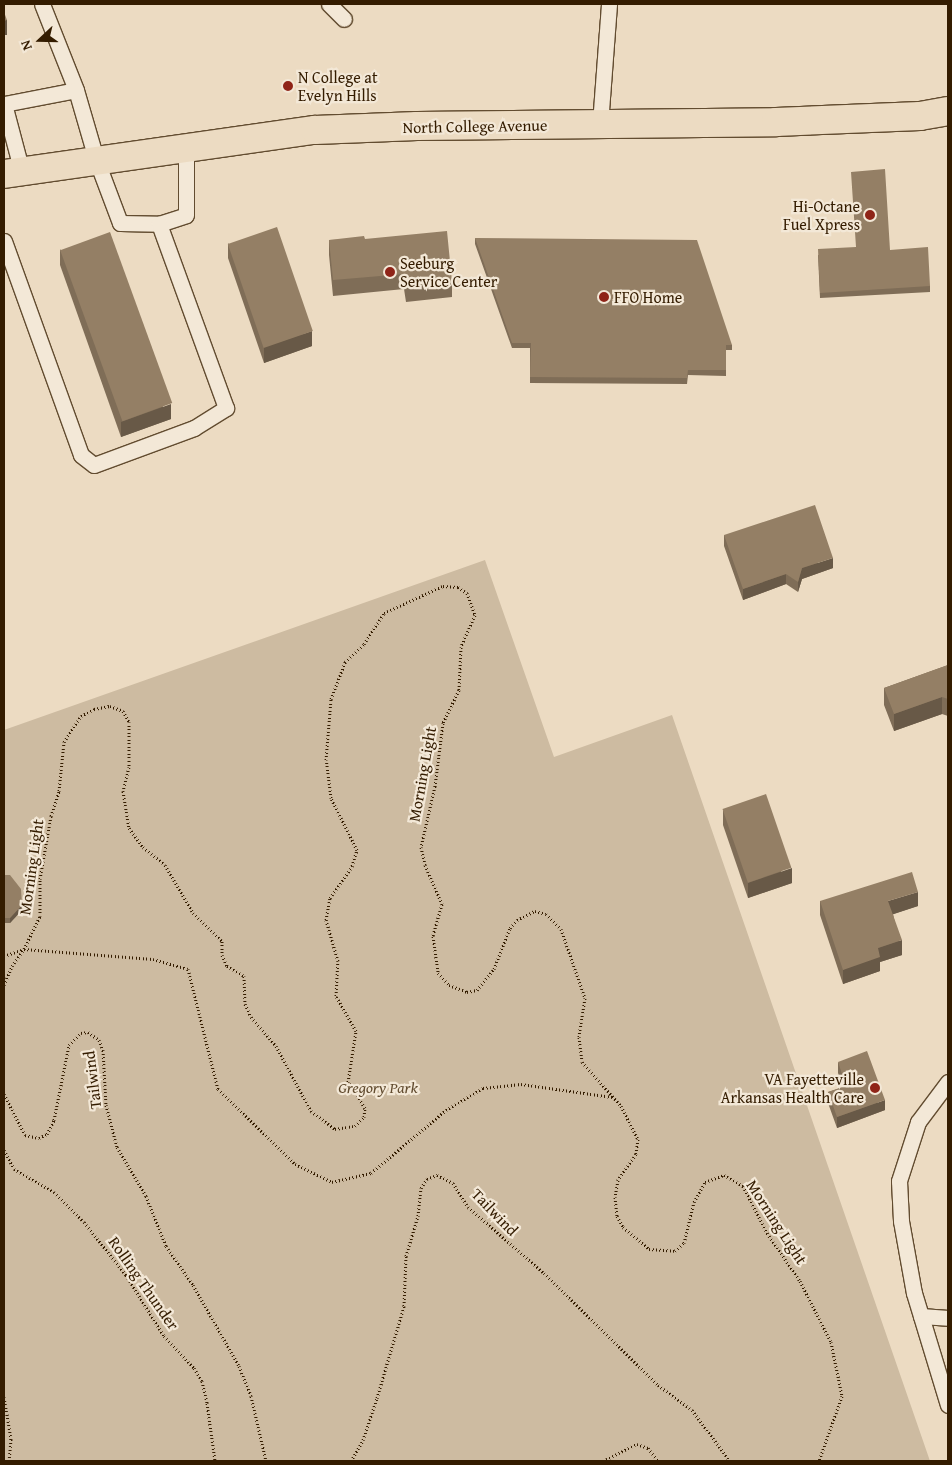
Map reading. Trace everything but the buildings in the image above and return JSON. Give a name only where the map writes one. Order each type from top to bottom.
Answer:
[{"type":"main road","name":"North College Avenue","points":[[13,173],[186,146],[315,130],[776,122],[920,116],[948,111]]},
{"type":"lane","points":[[42,4],[76,90],[96,159],[120,222],[159,224],[186,215],[186,146]]},
{"type":"lane","points":[[329,4],[344,18]]},
{"type":"lane","points":[[600,124],[609,4]]},
{"type":"lane","points":[[13,173],[4,104],[76,90]]},
{"type":"lane","points":[[4,241],[81,456],[94,465],[194,428],[226,408],[159,224]]},
{"type":"lane","points":[[948,1082],[918,1122],[899,1182],[901,1221],[921,1316],[943,1368],[948,1405]]},
{"type":"lane","points":[[921,1316],[948,1318]]},
{"type":"path","name":"Morning Light","points":[[24,949],[40,916],[40,879],[50,816],[59,792],[64,742],[81,716],[110,706],[124,711],[129,722],[129,767],[123,791],[124,813],[133,836],[165,865],[193,913],[222,941],[224,961],[246,979],[245,1004],[251,1017],[276,1046],[311,1111],[335,1129],[355,1126],[364,1117],[366,1108],[348,1082],[356,1031],[336,996],[338,961],[326,920],[330,898],[352,866],[357,850],[330,798],[326,760],[331,699],[345,662],[364,644],[384,613],[443,586],[458,586],[467,592],[475,615],[460,647],[459,690],[443,722],[435,786],[421,847],[424,865],[442,904],[433,936],[434,962],[438,973],[449,985],[467,992],[477,990],[494,970],[510,928],[517,920],[535,911],[546,914],[566,938],[585,998],[579,1037],[582,1062],[633,1124],[638,1139],[636,1154],[623,1170],[615,1197],[617,1216],[638,1243],[648,1249],[675,1250],[684,1242],[698,1191],[709,1178],[724,1175],[743,1186],[754,1211],[800,1281],[831,1342],[842,1396],[819,1461]]},
{"type":"path","points":[[4,956],[24,949],[154,959],[188,969],[218,1089],[295,1164],[332,1182],[371,1173],[446,1110],[483,1088],[521,1084],[613,1098]]},
{"type":"path","points":[[4,985],[24,949]]},
{"type":"path","name":"Tailwind","points":[[4,1094],[25,1135],[39,1138],[47,1134],[54,1120],[69,1045],[80,1033],[88,1032],[99,1040],[103,1050],[106,1105],[117,1147],[146,1196],[166,1246],[193,1285],[239,1366],[250,1396],[266,1461]]},
{"type":"path","name":"Rolling Thunder","points":[[4,1150],[14,1169],[54,1192],[94,1234],[126,1275],[164,1336],[194,1368],[202,1381],[207,1403],[215,1461]]},
{"type":"path","name":"Tailwind","points":[[351,1461],[363,1440],[404,1306],[406,1256],[418,1216],[422,1188],[427,1179],[437,1174],[454,1183],[468,1207],[544,1273],[658,1385],[692,1410],[730,1461]]},
{"type":"path","points":[[4,1397],[11,1439],[9,1461]]},
{"type":"path","points":[[603,1461],[637,1444],[648,1448],[658,1461]]},
{"type":"green space","name":"Gregory Park","points":[[485,560],[554,757],[672,715],[930,1461],[4,1461],[4,730]]},
{"type":"place","name":"N College at Evelyn Hills","points":[[288,86]]},
{"type":"place","name":"Hi-Octane Fuel Xpress","points":[[870,215]]},
{"type":"place","name":"Seeburg Service Center","points":[[390,272]]},
{"type":"place","name":"FFO Home","points":[[604,297]]},
{"type":"place","name":"VA Fayetteville Arkansas Health Care","points":[[875,1088]]}]
